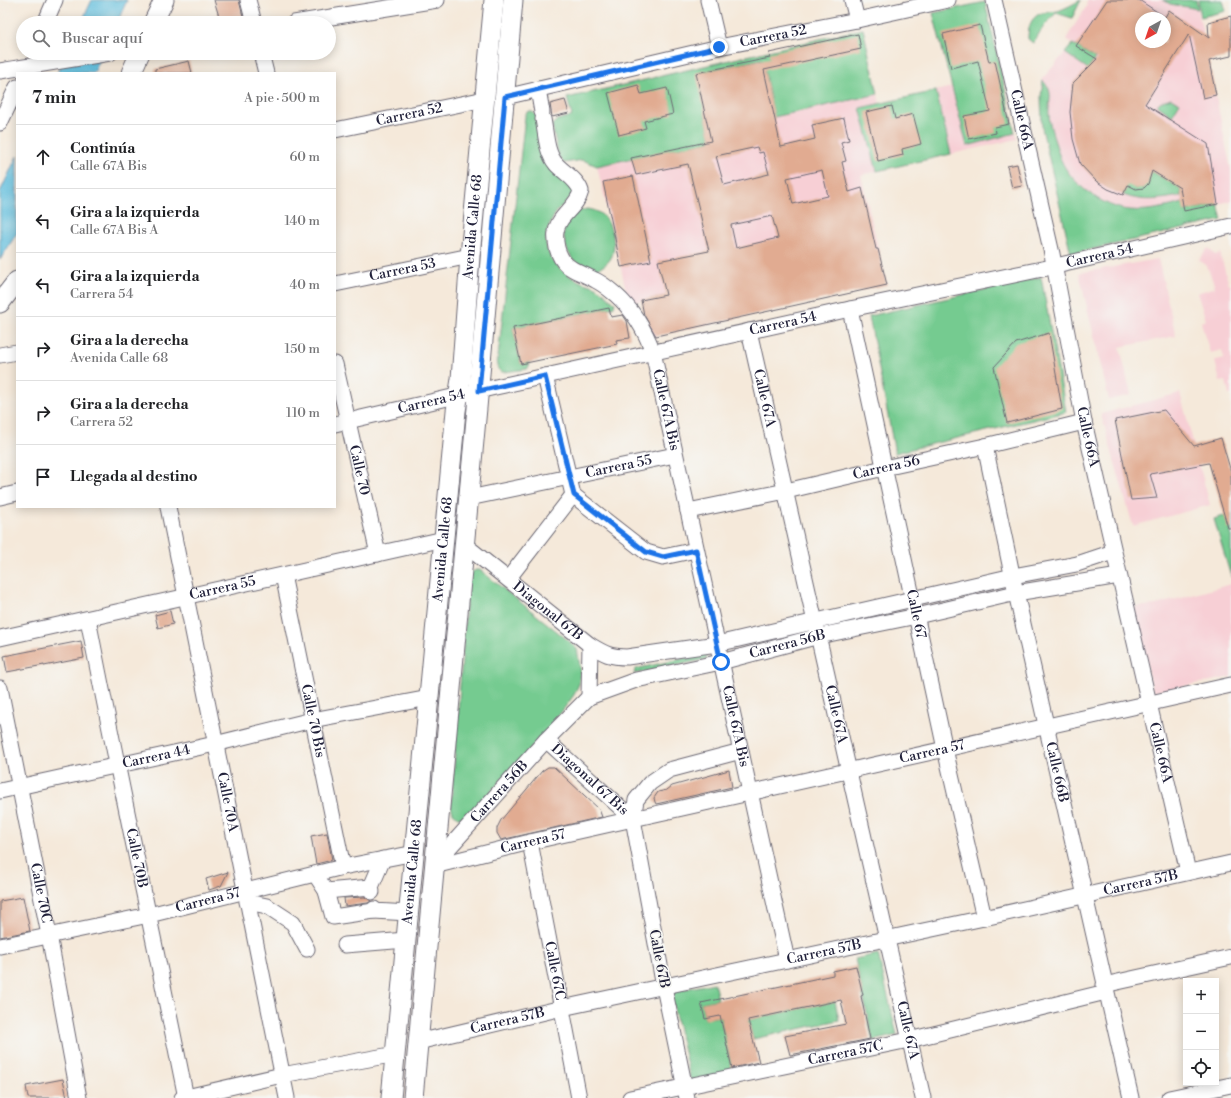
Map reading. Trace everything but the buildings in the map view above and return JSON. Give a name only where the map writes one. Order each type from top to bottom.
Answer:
[{"type":"main road","points":[[156,16],[164,0]]},
{"type":"main road","name":"Avenida Calle 68","points":[[413,1098],[465,545],[513,0]]},
{"type":"main road","name":"Avenida Calle 68","points":[[391,1098],[458,395],[461,379],[470,256],[493,4]]},
{"type":"main road","points":[[131,72],[137,60]]},
{"type":"main road","points":[[0,302],[16,282]]},
{"type":"street","points":[[48,16],[55,0]]},
{"type":"street","points":[[248,0],[252,16]]},
{"type":"street","points":[[334,16],[420,1],[437,0]]},
{"type":"street","points":[[708,0],[719,47]]},
{"type":"street","points":[[852,0],[858,20]]},
{"type":"street","name":"Carrera 52","points":[[505,97],[719,47],[858,20],[948,0]]},
{"type":"street","name":"Calle 66A","points":[[994,0],[1054,266],[1084,422],[1188,872]]},
{"type":"street","points":[[0,71],[30,64],[59,60]]},
{"type":"street","points":[[263,60],[266,72]]},
{"type":"street","points":[[0,123],[16,89]]},
{"type":"street","name":"Calle 67A Bis","points":[[538,89],[547,145],[552,158],[559,167],[580,187],[581,191],[577,201],[560,220],[556,231],[560,257],[563,262],[572,269],[600,283],[621,299],[636,317],[653,352],[786,960]]},
{"type":"street","name":"Carrera 52","points":[[336,130],[485,99]]},
{"type":"street","name":"Carrera 54","points":[[342,422],[653,352],[1054,266],[1231,226]]},
{"type":"street","name":"Carrera 53","points":[[336,284],[470,256]]},
{"type":"street","name":"Calle 67","points":[[850,309],[945,749],[984,918]]},
{"type":"street","name":"Calle 67A","points":[[749,331],[923,1098]]},
{"type":"street","points":[[0,355],[16,352]]},
{"type":"street","name":"Calle 70","points":[[336,372],[342,422],[378,554]]},
{"type":"street","points":[[545,376],[574,495],[646,552],[663,557],[696,550]]},
{"type":"street","name":"Carrera 56","points":[[688,511],[786,491],[1084,422]]},
{"type":"street","name":"Calle 66B","points":[[985,446],[1012,576],[1131,1098]]},
{"type":"street","name":"Carrera 55","points":[[469,498],[675,454]]},
{"type":"street","points":[[0,497],[16,493]]},
{"type":"street","points":[[508,579],[574,495]]},
{"type":"street","name":"Calle 70A","points":[[168,508],[287,1098]]},
{"type":"street","name":"Carrera 55","points":[[0,638],[444,539]]},
{"type":"street","name":"Diagonal 67B","points":[[465,545],[590,645],[589,697]]},
{"type":"street","name":"Carrera 56B","points":[[590,645],[603,653],[614,657],[627,657],[717,644],[1012,576],[1077,564],[1114,552]]},
{"type":"street","name":"Calle 70 Bis","points":[[283,575],[343,868]]},
{"type":"street","name":"Carrera 56B","points":[[434,866],[546,740],[589,697],[636,680],[721,662],[819,636],[917,616],[1016,593],[1119,576]]},
{"type":"street","name":"Calle 70B","points":[[88,619],[116,765],[149,915],[185,1098]]},
{"type":"street","name":"Carrera 57","points":[[434,866],[530,842],[1231,685]]},
{"type":"street","name":"Calle 70C","points":[[0,688],[49,935],[79,1098]]},
{"type":"street","points":[[312,720],[429,698]]},
{"type":"street","name":"Carrera 44","points":[[0,791],[215,744],[312,720]]},
{"type":"street","name":"Diagonal 67 Bis","points":[[546,740],[633,819]]},
{"type":"street","points":[[633,819],[636,800],[650,783],[669,770],[741,751]]},
{"type":"street","name":"Calle 67B","points":[[633,819],[664,988],[686,1092]]},
{"type":"street","name":"Calle 67C","points":[[530,842],[579,1098]]},
{"type":"street","name":"Carrera 57","points":[[0,946],[149,915],[246,897],[315,874],[415,853]]},
{"type":"street","points":[[326,891],[372,890],[383,860]]},
{"type":"street","name":"Carrera 57B","points":[[418,1042],[562,1008],[664,988],[1231,863]]},
{"type":"street","points":[[315,874],[326,891],[334,917],[374,910],[409,913]]},
{"type":"street","points":[[246,897],[267,906],[293,923],[307,949]]},
{"type":"street","points":[[345,944],[406,940]]},
{"type":"street","name":"Carrera 57C","points":[[630,1098],[686,1092],[910,1040],[1231,957]]},
{"type":"street","points":[[185,1098],[282,1075],[396,1054]]},
{"type":"street","points":[[1168,1098],[1231,1085]]},
{"type":"shaded area","points":[[1087,0],[1196,0],[1231,170],[1231,201],[1185,211],[1160,219],[1092,206],[1045,142],[1041,113],[1043,78],[1073,44],[1066,39],[1086,7]]},
{"type":"shaded area","points":[[985,2],[1017,139],[861,175],[887,285],[650,337],[641,301],[629,303],[597,166],[611,162],[593,91],[863,29],[880,104],[952,87],[933,13]]},
{"type":"shaded area","points":[[1208,248],[1215,255],[1220,253],[1229,285],[1231,285],[1231,395],[1229,395],[1226,381],[1220,382],[1215,361],[1224,358],[1222,350],[1210,353],[1201,322],[1206,320],[1197,293],[1215,287],[1207,266],[1199,260]]},
{"type":"shaded area","points":[[1158,259],[1176,336],[1120,347],[1131,395],[1109,400],[1079,273]]},
{"type":"shaded area","points":[[1180,393],[1210,505],[1133,526],[1101,414]]},
{"type":"shaded area","points":[[1231,584],[1231,677],[1153,692],[1134,607],[1156,605]]},
{"type":"green space","points":[[1081,0],[1072,18],[1056,13],[1044,26],[1033,43],[1028,39],[1030,23],[1035,17],[1042,13],[1058,11]]},
{"type":"green space","points":[[1163,0],[1196,0],[1198,9],[1170,4]]},
{"type":"green space","points":[[1198,0],[1223,0],[1226,11],[1201,17]]},
{"type":"green space","points":[[985,2],[1015,133],[967,146],[933,13]]},
{"type":"green space","points":[[863,29],[878,94],[774,117],[762,59],[697,73],[711,141],[597,166],[583,160],[564,163],[559,158],[552,125],[557,120],[572,116],[567,98]]},
{"type":"green space","points":[[1073,44],[1095,58],[1088,69],[1065,53]]},
{"type":"green space","points":[[1043,81],[1047,85],[1050,93],[1050,121],[1060,158],[1068,172],[1088,192],[1105,203],[1130,210],[1153,209],[1183,203],[1185,211],[1218,204],[1222,220],[1071,254],[1042,128],[1041,96]]},
{"type":"green space","points":[[936,91],[951,154],[877,171],[860,108]]},
{"type":"green space","points":[[1171,98],[1180,103],[1172,116],[1157,105],[1160,102]]},
{"type":"green space","points":[[530,111],[536,115],[543,153],[571,185],[573,191],[556,213],[548,229],[546,246],[549,254],[558,267],[581,282],[596,287],[615,303],[614,306],[609,308],[513,328],[521,364],[530,362],[529,367],[527,369],[503,372],[498,369],[497,366],[525,116],[527,112]]},
{"type":"green space","points":[[1148,169],[1180,188],[1181,196],[1145,200],[1123,195],[1128,183],[1136,189],[1144,188]]},
{"type":"green space","points":[[588,209],[594,210],[606,219],[612,231],[614,245],[608,262],[596,269],[584,268],[574,261],[567,250],[564,237],[566,224],[573,214]]},
{"type":"green space","points":[[1041,277],[1066,412],[895,453],[869,316]]},
{"type":"green space","points":[[1231,514],[1231,577],[1214,519]]},
{"type":"green space","points":[[480,570],[569,641],[577,649],[581,672],[579,684],[574,695],[548,730],[468,816],[459,818],[453,813],[451,806],[468,579],[470,573]]},
{"type":"green space","points":[[704,654],[706,655],[707,659],[634,674],[635,669]]},
{"type":"green space","points":[[878,954],[897,1035],[873,1041],[855,959]]},
{"type":"green space","points":[[714,983],[718,999],[701,1003],[705,1019],[720,1016],[733,1072],[691,1082],[670,992]]},
{"type":"green space","points":[[835,1001],[839,1020],[753,1039],[748,1020]]},
{"type":"water","points":[[92,0],[127,0],[120,16],[84,16]]},
{"type":"water","points":[[64,60],[100,60],[94,72],[58,72]]},
{"type":"water","points":[[16,158],[16,235],[0,260],[0,192]]},
{"type":"route","points":[[719,47],[505,97],[479,391],[545,376],[574,495],[646,552],[663,557],[696,550],[721,662]]}]
